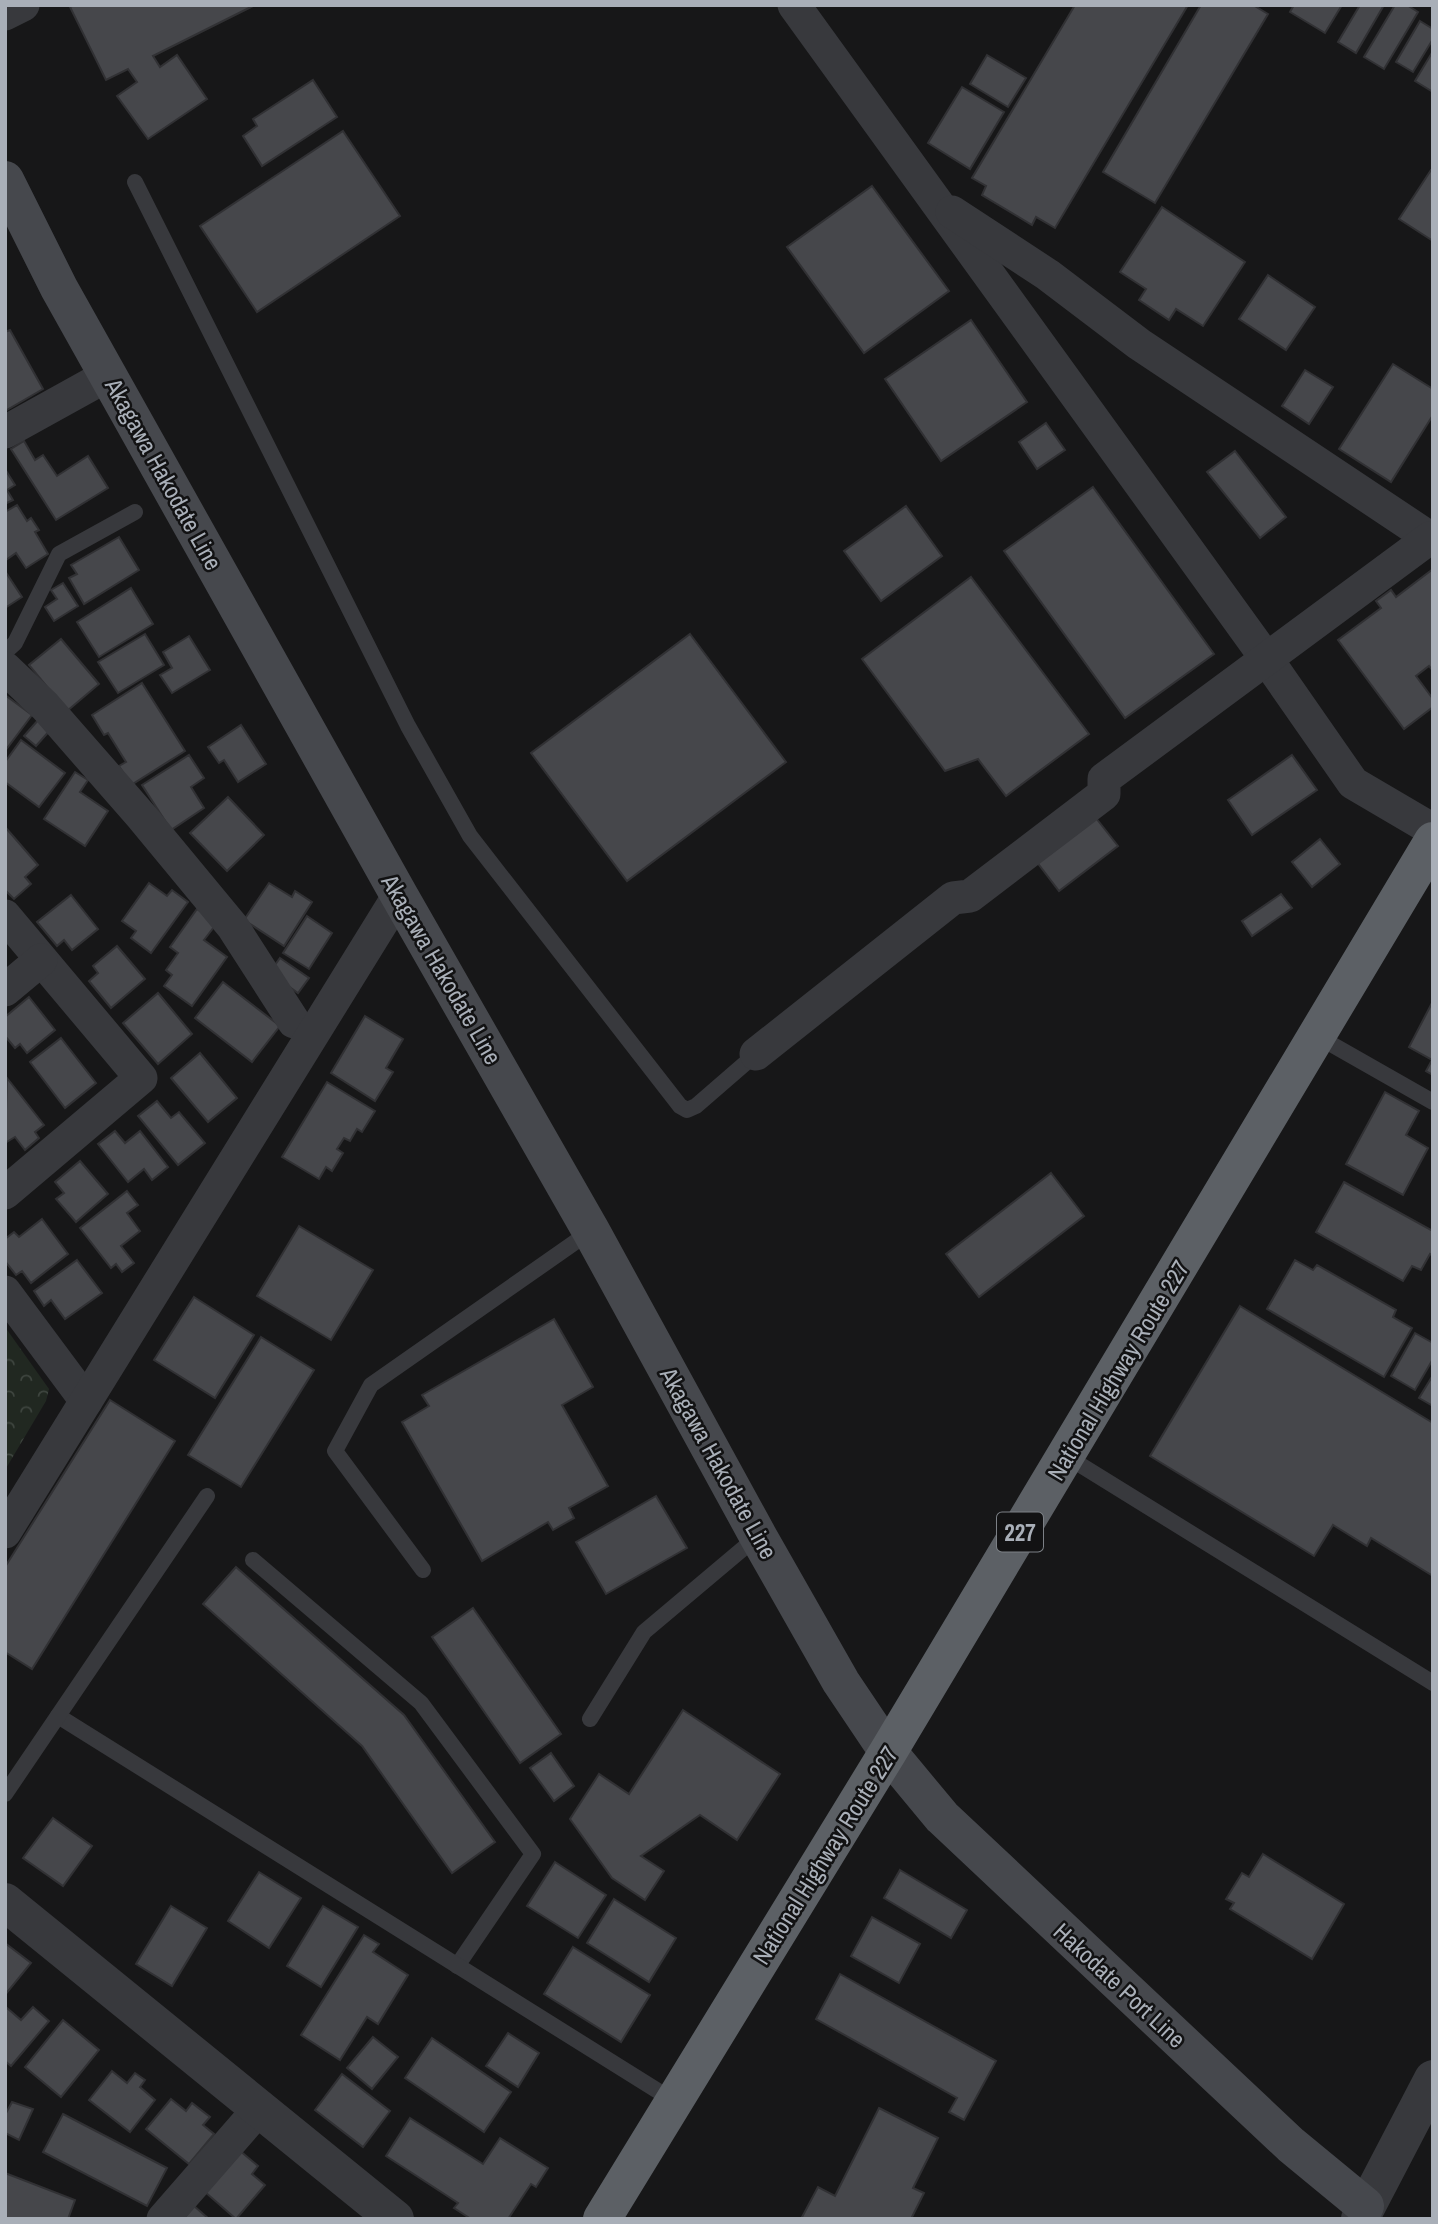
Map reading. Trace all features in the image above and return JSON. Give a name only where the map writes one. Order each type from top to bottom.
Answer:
[{"type":"highway","name":"National Highway Route 227","points":[[602,2219],[888,1752],[1318,1036],[1427,864]]},
{"type":"main road","name":"Akagawa Hakodate Line","points":[[5,180],[108,375],[591,1231],[758,1535],[841,1682],[888,1752]]},
{"type":"main road","name":"Hakodate Port Line","points":[[888,1752],[952,1827],[1291,2145],[1370,2214]]},
{"type":"street","points":[[5,14],[23,5]]},
{"type":"street","points":[[794,5],[1266,658],[1353,783],[1433,830]]},
{"type":"street","points":[[756,1054],[953,898],[970,896],[1104,794],[1104,779],[1431,539],[1139,344],[1048,275],[936,201]]},
{"type":"street","points":[[5,432],[108,375]]},
{"type":"street","points":[[5,668],[54,716],[233,927],[294,1022]]},
{"type":"street","points":[[5,1531],[399,895]]},
{"type":"street","points":[[5,916],[141,1078],[5,1193]]},
{"type":"street","points":[[5,989],[41,960]]},
{"type":"street","points":[[5,1292],[86,1401]]},
{"type":"street","points":[[5,1902],[395,2219]]},
{"type":"street","points":[[1370,2214],[1433,2079]]},
{"type":"street","points":[[163,2219],[258,2110]]},
{"type":"lane","points":[[135,182],[408,726],[470,836],[680,1106],[687,1110],[696,1106],[756,1054]]},
{"type":"lane","points":[[5,652],[15,643],[59,554],[135,512]]},
{"type":"lane","points":[[1318,1036],[1433,1102]]},
{"type":"lane","points":[[422,1570],[335,1451],[372,1385],[591,1231]]},
{"type":"lane","points":[[1066,1456],[1433,1683]]},
{"type":"lane","points":[[5,1794],[206,1496]]},
{"type":"lane","points":[[590,1719],[644,1632],[758,1535]]},
{"type":"lane","points":[[253,1559],[421,1703],[533,1854],[457,1966]]},
{"type":"lane","points":[[58,1716],[674,2101]]},
{"type":"green space","points":[[5,1327],[49,1389],[46,1401],[5,1470]]},
{"type":"building","points":[[255,5],[153,56],[160,67],[177,55],[207,99],[148,139],[117,96],[137,82],[128,69],[106,80],[70,7]]},
{"type":"building","points":[[1075,5],[1188,5],[1055,228],[1036,217],[1032,225],[982,195],[986,186],[972,178]]},
{"type":"building","points":[[1201,5],[1253,5],[1268,14],[1155,203],[1103,172]]},
{"type":"building","points":[[1294,5],[1342,5],[1325,33],[1290,12]]},
{"type":"building","points":[[1360,5],[1384,5],[1356,53],[1338,42]]},
{"type":"building","points":[[1395,5],[1407,5],[1418,12],[1384,69],[1364,57]]},
{"type":"building","points":[[1420,21],[1433,29],[1433,39],[1413,72],[1396,62]]},
{"type":"building","points":[[1433,51],[1433,92],[1415,81]]},
{"type":"building","points":[[987,55],[1026,78],[1008,107],[970,84]]},
{"type":"building","points":[[313,80],[337,117],[262,166],[243,136],[257,126],[253,119]]},
{"type":"building","points":[[962,87],[1004,112],[970,169],[928,143]]},
{"type":"building","points":[[343,131],[400,216],[257,312],[200,226]]},
{"type":"building","points":[[1431,170],[1433,171],[1433,241],[1399,219]]},
{"type":"building","points":[[872,186],[949,291],[864,353],[787,247]]},
{"type":"building","points":[[1162,207],[1245,262],[1203,326],[1176,309],[1169,320],[1139,300],[1146,289],[1120,272]]},
{"type":"building","points":[[1268,275],[1315,307],[1286,350],[1239,319]]},
{"type":"building","points":[[971,320],[1027,402],[941,461],[885,379]]},
{"type":"building","points":[[10,330],[43,389],[5,411],[5,332]]},
{"type":"building","points":[[1393,364],[1433,389],[1433,415],[1391,482],[1339,449]]},
{"type":"building","points":[[1305,370],[1333,387],[1309,424],[1282,406]]},
{"type":"building","points":[[1046,423],[1065,450],[1037,469],[1019,442]]},
{"type":"building","points":[[24,441],[35,460],[43,455],[57,476],[88,456],[108,488],[56,520],[11,449]]},
{"type":"building","points":[[1235,451],[1286,517],[1260,538],[1207,472]]},
{"type":"building","points":[[5,469],[15,485],[7,490],[13,500],[5,504]]},
{"type":"building","points":[[1093,487],[1214,654],[1125,718],[1004,551]]},
{"type":"building","points":[[17,505],[27,521],[31,518],[39,530],[35,532],[48,554],[26,568],[16,553],[6,560],[5,558],[5,512]]},
{"type":"building","points":[[906,506],[942,556],[881,601],[844,551]]},
{"type":"building","points":[[119,537],[139,570],[84,604],[69,578],[77,574],[71,565]]},
{"type":"building","points":[[1433,569],[1433,671],[1429,666],[1416,676],[1433,699],[1433,707],[1404,729],[1338,640],[1381,608],[1376,601],[1391,590],[1396,597]]},
{"type":"building","points":[[5,571],[22,597],[5,608]]},
{"type":"building","points":[[971,577],[1089,734],[1006,796],[978,759],[945,771],[862,659]]},
{"type":"building","points":[[63,583],[78,606],[54,621],[45,607],[57,599],[51,590]]},
{"type":"building","points":[[131,588],[153,624],[99,657],[77,622]]},
{"type":"building","points":[[145,634],[164,665],[118,693],[98,662]]},
{"type":"building","points":[[690,634],[786,762],[627,881],[531,753]]},
{"type":"building","points":[[189,636],[210,670],[172,693],[160,675],[172,668],[163,652]]},
{"type":"building","points":[[61,639],[99,684],[67,711],[29,665]]},
{"type":"building","points":[[142,683],[185,751],[131,785],[119,766],[126,762],[108,733],[104,735],[92,715]]},
{"type":"building","points":[[5,695],[32,715],[5,751]]},
{"type":"building","points":[[40,718],[52,728],[36,746],[24,736]]},
{"type":"building","points":[[241,725],[266,764],[238,782],[224,760],[219,763],[208,747]]},
{"type":"building","points":[[21,740],[65,773],[39,807],[5,782],[5,762]]},
{"type":"building","points":[[189,755],[204,778],[191,787],[204,808],[171,830],[142,785]]},
{"type":"building","points":[[1292,755],[1317,790],[1252,835],[1228,800]]},
{"type":"building","points":[[75,772],[88,780],[80,792],[108,811],[85,846],[44,819]]},
{"type":"building","points":[[228,797],[264,835],[227,871],[190,833]]},
{"type":"building","points":[[1092,813],[1118,846],[1059,891],[1033,857]]},
{"type":"building","points":[[6,828],[38,865],[25,877],[31,884],[14,899],[5,890]]},
{"type":"building","points":[[1320,839],[1340,864],[1312,887],[1292,862]]},
{"type":"building","points":[[149,883],[167,896],[172,890],[188,902],[151,953],[131,938],[136,931],[122,921]]},
{"type":"building","points":[[269,883],[292,897],[295,891],[312,902],[284,946],[244,920]]},
{"type":"building","points":[[1281,894],[1292,908],[1252,936],[1242,921]]},
{"type":"building","points":[[71,895],[98,929],[72,950],[64,940],[57,946],[37,922]]},
{"type":"building","points":[[197,909],[217,923],[204,940],[227,957],[192,1006],[164,986],[172,975],[166,970],[178,953],[170,947]]},
{"type":"building","points":[[307,916],[332,933],[309,969],[283,953]]},
{"type":"building","points":[[117,946],[145,979],[111,1008],[89,981],[98,973],[93,966]]},
{"type":"building","points":[[280,958],[309,978],[298,993],[284,983],[275,965]]},
{"type":"building","points":[[223,982],[280,1026],[252,1062],[195,1018]]},
{"type":"building","points":[[158,993],[192,1034],[158,1064],[123,1023]]},
{"type":"building","points":[[29,997],[55,1030],[27,1053],[20,1044],[15,1048],[5,1036],[5,1017]]},
{"type":"building","points":[[1433,1001],[1433,1075],[1426,1071],[1432,1060],[1409,1047]]},
{"type":"building","points":[[365,1016],[403,1039],[386,1068],[393,1072],[375,1101],[331,1073]]},
{"type":"building","points":[[61,1038],[96,1083],[65,1108],[30,1062]]},
{"type":"building","points":[[200,1053],[237,1098],[208,1122],[171,1078]]},
{"type":"building","points":[[7,1078],[44,1125],[35,1132],[39,1138],[25,1150],[15,1137],[5,1143]]},
{"type":"building","points":[[327,1082],[375,1111],[362,1132],[357,1129],[350,1141],[344,1138],[337,1149],[343,1153],[332,1171],[326,1167],[319,1179],[282,1157]]},
{"type":"building","points":[[1385,1092],[1419,1111],[1406,1135],[1428,1148],[1403,1195],[1346,1164]]},
{"type":"building","points":[[157,1101],[171,1118],[179,1112],[205,1143],[178,1165],[138,1116]]},
{"type":"building","points":[[115,1131],[125,1143],[140,1131],[168,1167],[152,1180],[144,1169],[128,1182],[98,1144]]},
{"type":"building","points":[[80,1161],[108,1194],[76,1222],[56,1199],[64,1193],[55,1182]]},
{"type":"building","points":[[1051,1173],[1084,1216],[979,1297],[946,1254]]},
{"type":"building","points":[[1344,1182],[1433,1231],[1433,1256],[1430,1254],[1421,1270],[1412,1266],[1403,1281],[1316,1232]]},
{"type":"building","points":[[127,1191],[138,1205],[127,1213],[140,1231],[121,1246],[134,1263],[122,1272],[116,1264],[111,1268],[80,1228]]},
{"type":"building","points":[[42,1219],[68,1254],[31,1283],[22,1271],[16,1275],[5,1261],[5,1239],[14,1232],[19,1237]]},
{"type":"building","points":[[299,1226],[373,1270],[331,1340],[257,1296]]},
{"type":"building","points":[[77,1260],[102,1293],[65,1319],[51,1300],[44,1306],[34,1291]]},
{"type":"building","points":[[1295,1260],[1313,1270],[1317,1265],[1396,1310],[1393,1317],[1412,1328],[1384,1377],[1267,1309]]},
{"type":"building","points":[[194,1297],[254,1335],[215,1398],[154,1360]]},
{"type":"building","points":[[1240,1306],[1433,1423],[1433,1576],[1371,1538],[1367,1546],[1333,1525],[1314,1556],[1150,1456]]},
{"type":"building","points":[[554,1319],[593,1387],[562,1405],[608,1486],[569,1508],[574,1518],[553,1530],[548,1522],[482,1561],[402,1422],[429,1406],[422,1395]]},
{"type":"building","points":[[1415,1333],[1433,1343],[1433,1359],[1415,1390],[1391,1376]]},
{"type":"building","points":[[261,1337],[314,1370],[241,1487],[188,1455]]},
{"type":"building","points":[[1433,1375],[1433,1406],[1419,1398]]},
{"type":"building","points":[[110,1400],[175,1441],[32,1669],[5,1652],[5,1567]]},
{"type":"building","points":[[656,1496],[687,1548],[606,1594],[576,1542]]},
{"type":"building","points":[[236,1567],[404,1715],[495,1842],[452,1873],[362,1746],[203,1604]]},
{"type":"building","points":[[473,1608],[561,1734],[520,1763],[432,1637]]},
{"type":"building","points":[[683,1710],[780,1774],[737,1840],[700,1815],[641,1856],[664,1871],[645,1900],[612,1878],[570,1819],[599,1774],[629,1794]]},
{"type":"building","points":[[551,1753],[574,1786],[554,1801],[530,1768]]},
{"type":"building","points":[[53,1818],[92,1846],[63,1886],[23,1858]]},
{"type":"building","points":[[1263,1854],[1344,1904],[1312,1959],[1230,1909],[1234,1903],[1226,1899],[1242,1873],[1249,1877]]},
{"type":"building","points":[[555,1862],[606,1895],[578,1938],[527,1906]]},
{"type":"building","points":[[900,1870],[967,1910],[951,1938],[884,1898]]},
{"type":"building","points":[[259,1872],[301,1898],[269,1948],[228,1921]]},
{"type":"building","points":[[614,1899],[676,1938],[649,1982],[587,1943]]},
{"type":"building","points":[[171,1906],[207,1928],[172,1986],[136,1964]]},
{"type":"building","points":[[323,1906],[358,1927],[321,1987],[287,1966]]},
{"type":"building","points":[[872,1917],[920,1944],[899,1983],[851,1956]]},
{"type":"building","points":[[364,1935],[379,1944],[373,1952],[408,1975],[378,2024],[367,2017],[340,2060],[301,2035]]},
{"type":"building","points":[[5,1943],[31,1963],[5,1995]]},
{"type":"building","points":[[573,1947],[650,1995],[621,2042],[544,1994]]},
{"type":"building","points":[[840,1974],[996,2061],[964,2120],[949,2112],[957,2098],[816,2019]]},
{"type":"building","points":[[33,2007],[49,2021],[11,2066],[5,2061],[5,2011],[7,2008],[21,2020]]},
{"type":"building","points":[[63,2020],[99,2050],[61,2097],[25,2067]]},
{"type":"building","points":[[508,2033],[539,2053],[518,2087],[486,2066]]},
{"type":"building","points":[[373,2037],[398,2057],[372,2089],[347,2068]]},
{"type":"building","points":[[432,2038],[511,2092],[484,2132],[405,2078]]},
{"type":"building","points":[[112,2071],[127,2083],[135,2073],[145,2080],[140,2087],[155,2100],[130,2132],[89,2100]]},
{"type":"building","points":[[342,2074],[390,2111],[363,2147],[315,2110]]},
{"type":"building","points":[[171,2099],[186,2111],[192,2103],[210,2117],[203,2125],[214,2134],[189,2164],[146,2129]]},
{"type":"building","points":[[12,2102],[33,2109],[19,2140],[5,2133],[5,2115]]},
{"type":"building","points":[[879,2108],[938,2138],[913,2188],[924,2193],[911,2219],[801,2219],[818,2187],[835,2196]]},
{"type":"building","points":[[63,2114],[167,2168],[147,2206],[43,2152]]},
{"type":"building","points":[[410,2118],[483,2164],[500,2138],[548,2168],[536,2187],[531,2184],[508,2219],[471,2219],[454,2208],[458,2203],[386,2156]]},
{"type":"building","points":[[239,2150],[258,2166],[252,2174],[265,2185],[236,2219],[205,2192]]},
{"type":"building","points":[[5,2173],[75,2200],[68,2219],[5,2219]]},
{"type":"building","points":[[194,2206],[209,2219],[183,2219]]}]
